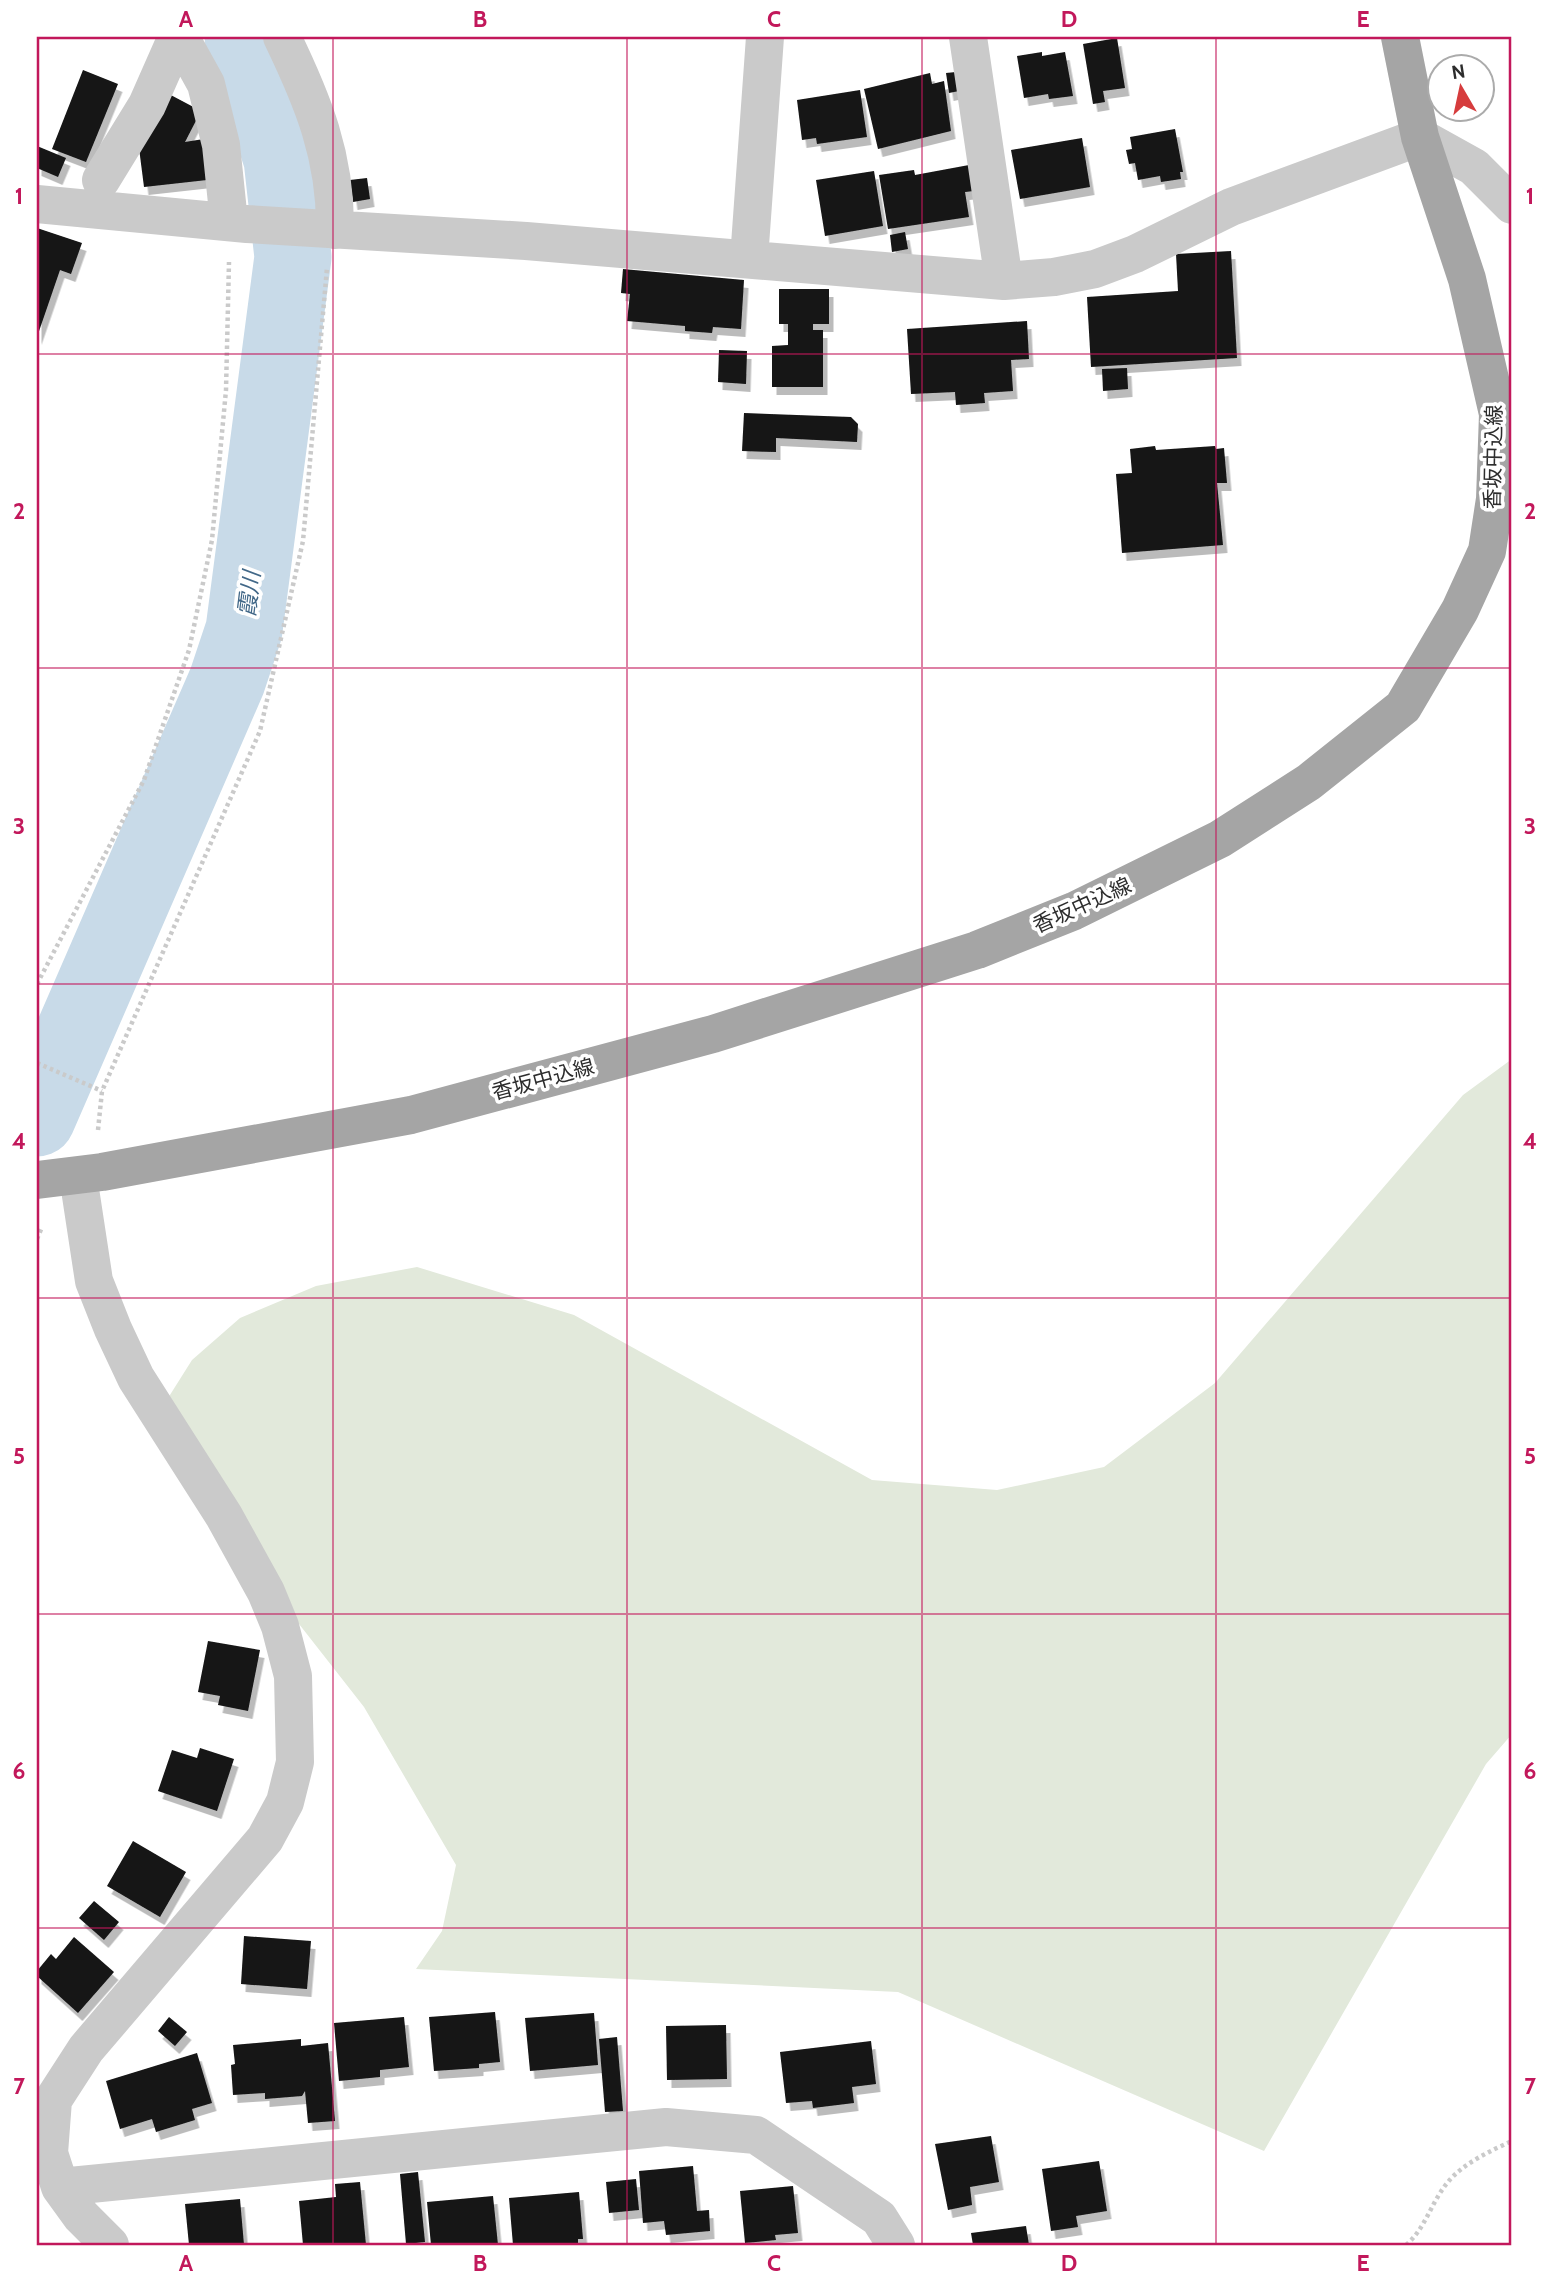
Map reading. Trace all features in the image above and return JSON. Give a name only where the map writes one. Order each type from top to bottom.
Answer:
[{"type":"main road","name":"香坂中込線","points":[[66,1177],[411,1115],[713,1034],[977,950],[1074,911],[1220,839],[1309,782],[1403,707],[1460,610],[1487,551],[1495,499],[1498,414],[1467,279],[1420,137],[1400,37]]},
{"type":"street","points":[[101,180],[147,105],[178,37]]},
{"type":"street","points":[[178,37],[206,84],[238,223]]},
{"type":"street","points":[[282,37],[307,88],[326,143],[335,189],[327,230]]},
{"type":"street","points":[[749,259],[765,37]]},
{"type":"street","points":[[968,37],[1004,281]]},
{"type":"street","points":[[37,204],[238,223],[749,259],[1004,281],[1054,277],[1095,269],[1135,254],[1231,207],[1420,137],[1474,167],[1512,205]]},
{"type":"street","points":[[66,1177],[94,1281],[113,1329],[136,1378],[224,1516],[265,1592],[280,1626],[293,1676],[295,1762],[285,1802],[265,1839],[86,2049],[53,2100],[49,2153],[60,2187],[81,2216],[110,2245]]},
{"type":"street","points":[[60,2187],[666,2127],[756,2135],[879,2218],[897,2245]]},
{"type":"path","points":[[37,984],[144,780],[189,650],[212,540],[238,223]]},
{"type":"path","points":[[66,1177],[98,1123],[102,1091],[263,719],[303,541],[327,230]]},
{"type":"path","points":[[37,1063],[102,1091]]},
{"type":"path","points":[[1406,2245],[1417,2235],[1448,2181],[1493,2150],[1512,2141]]},
{"type":"shaded area","points":[[1512,1059],[1512,1734],[1486,1764],[1264,2151],[898,1992],[416,1969],[442,1931],[456,1865],[364,1707],[202,1500],[163,1406],[192,1360],[240,1318],[316,1286],[417,1267],[574,1315],[872,1480],[997,1490],[1104,1467],[1215,1383],[1463,1095]]},
{"type":"building","points":[[1117,38],[1125,88],[1103,91],[1105,102],[1093,104],[1083,44]]},
{"type":"building","points":[[1042,52],[1042,56],[1065,52],[1073,96],[1049,99],[1048,94],[1024,98],[1017,56]]},
{"type":"building","points":[[83,70],[118,84],[86,162],[52,149]]},
{"type":"building","points":[[956,72],[959,91],[949,93],[946,73]]},
{"type":"building","points":[[930,73],[932,84],[944,81],[951,131],[878,149],[864,89]]},
{"type":"building","points":[[860,90],[867,137],[817,144],[816,138],[802,140],[797,100]]},
{"type":"building","points":[[167,93],[201,111],[185,142],[210,138],[216,179],[144,187],[139,148]]},
{"type":"building","points":[[1175,129],[1183,172],[1180,172],[1181,179],[1161,182],[1160,176],[1138,180],[1135,163],[1129,164],[1126,150],[1132,149],[1130,137]]},
{"type":"building","points":[[1082,138],[1090,187],[1020,199],[1011,150]]},
{"type":"building","points":[[37,146],[66,158],[58,177],[37,168]]},
{"type":"building","points":[[969,165],[974,191],[965,192],[969,217],[888,229],[879,175],[914,170],[915,175]]},
{"type":"building","points":[[874,171],[883,226],[825,236],[816,180]]},
{"type":"building","points":[[367,178],[370,199],[353,202],[350,180]]},
{"type":"building","points":[[37,228],[82,243],[71,274],[60,270],[37,337]]},
{"type":"building","points":[[905,232],[908,249],[892,252],[890,235]]},
{"type":"building","points":[[1231,251],[1237,358],[1091,367],[1087,297],[1178,291],[1176,254]]},
{"type":"building","points":[[623,269],[744,280],[741,329],[713,327],[712,333],[685,331],[685,326],[627,321],[630,294],[621,293]]},
{"type":"building","points":[[779,289],[829,289],[829,324],[813,324],[813,330],[823,330],[823,387],[772,387],[772,346],[788,345],[788,324],[779,324]]},
{"type":"building","points":[[1027,321],[1029,359],[1011,360],[1013,391],[984,393],[985,403],[956,405],[955,392],[911,394],[907,329]]},
{"type":"building","points":[[719,350],[747,351],[746,384],[718,382]]},
{"type":"building","points":[[1127,368],[1128,389],[1103,391],[1102,369]]},
{"type":"building","points":[[744,413],[851,417],[858,424],[857,442],[776,438],[776,452],[742,451]]},
{"type":"building","points":[[1155,446],[1156,450],[1215,446],[1216,449],[1224,448],[1227,483],[1217,483],[1223,545],[1122,553],[1116,474],[1132,473],[1130,449]]},
{"type":"building","points":[[208,1641],[260,1650],[248,1711],[218,1705],[220,1696],[198,1692]]},
{"type":"building","points":[[200,1748],[234,1759],[217,1811],[158,1791],[172,1750],[197,1758]]},
{"type":"building","points":[[133,1841],[186,1872],[160,1917],[107,1886]]},
{"type":"building","points":[[94,1901],[119,1922],[104,1940],[79,1918]]},
{"type":"building","points":[[244,1936],[311,1941],[307,1989],[241,1984]]},
{"type":"building","points":[[74,1937],[114,1972],[78,2013],[37,1976],[37,1971],[51,1954],[56,1959]]},
{"type":"building","points":[[495,2012],[500,2062],[479,2064],[479,2068],[434,2071],[429,2017]]},
{"type":"building","points":[[594,2013],[598,2065],[530,2071],[525,2018]]},
{"type":"building","points":[[169,2017],[187,2032],[175,2046],[158,2031]]},
{"type":"building","points":[[404,2017],[409,2067],[380,2070],[380,2077],[339,2081],[334,2023]]},
{"type":"building","points":[[726,2025],[727,2079],[667,2080],[666,2026]]},
{"type":"building","points":[[617,2037],[623,2111],[605,2112],[599,2039]]},
{"type":"building","points":[[301,2039],[301,2046],[328,2043],[335,2121],[308,2123],[305,2091],[302,2096],[265,2099],[265,2093],[233,2095],[233,2045]]},
{"type":"building","points":[[871,2041],[876,2084],[852,2087],[854,2103],[813,2108],[812,2101],[786,2103],[780,2052]]},
{"type":"building","points":[[197,2053],[212,2103],[192,2109],[195,2120],[156,2132],[152,2119],[120,2129],[106,2081]]},
{"type":"building","points":[[991,2136],[999,2182],[970,2187],[972,2205],[948,2210],[935,2144]]},
{"type":"building","points":[[1099,2161],[1107,2211],[1076,2216],[1078,2227],[1051,2231],[1042,2169]]},
{"type":"building","points":[[693,2166],[697,2211],[709,2210],[710,2231],[666,2235],[664,2221],[643,2223],[639,2171]]},
{"type":"building","points":[[418,2172],[425,2242],[406,2244],[400,2174]]},
{"type":"building","points":[[636,2179],[639,2210],[609,2213],[606,2182]]},
{"type":"building","points":[[360,2182],[366,2245],[303,2245],[299,2201],[336,2197],[335,2184]]},
{"type":"building","points":[[793,2186],[798,2233],[775,2235],[776,2240],[745,2243],[740,2191]]},
{"type":"building","points":[[579,2192],[583,2239],[578,2239],[578,2245],[513,2245],[509,2198]]},
{"type":"building","points":[[493,2196],[498,2245],[431,2245],[427,2202]]},
{"type":"building","points":[[240,2199],[244,2245],[189,2245],[185,2204]]},
{"type":"building","points":[[1026,2226],[1029,2245],[973,2245],[971,2233]]},
{"type":"waterway","name":"霞川","points":[[37,1118],[227,681],[244,630],[293,257],[282,159],[243,37]]}]
